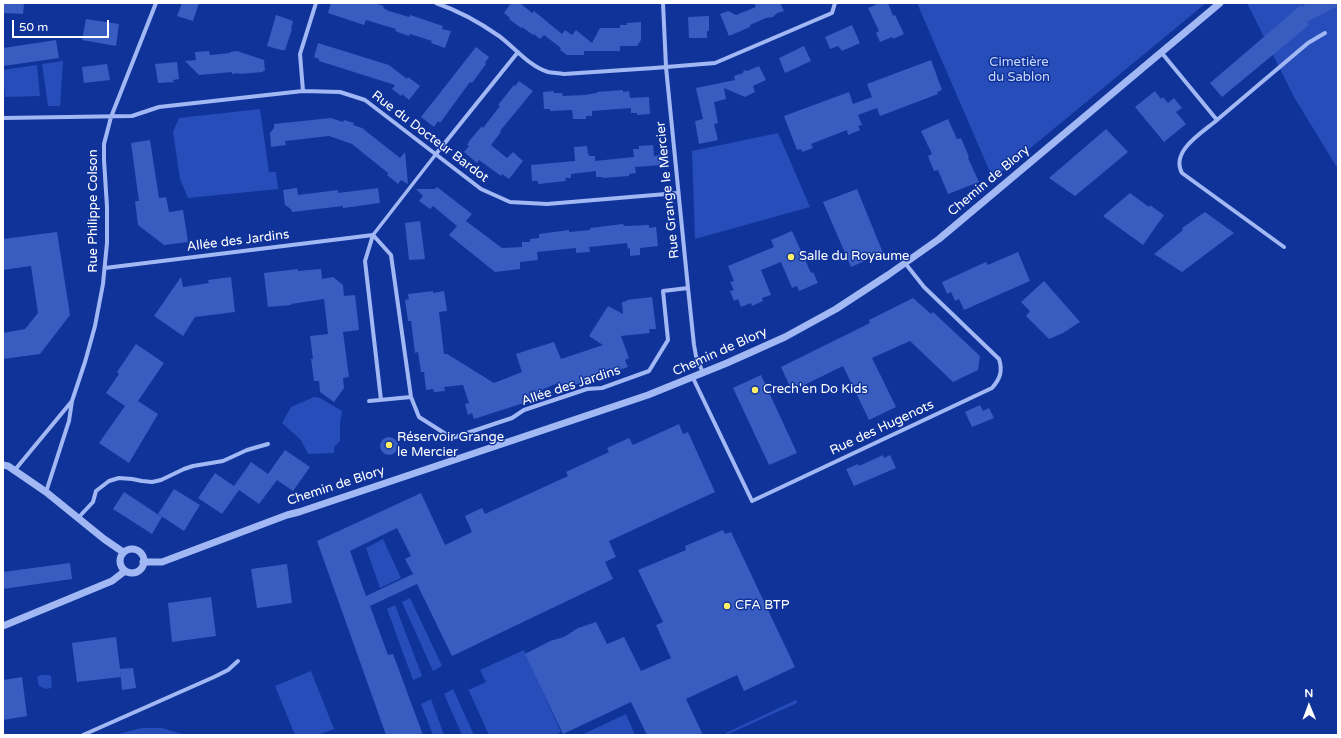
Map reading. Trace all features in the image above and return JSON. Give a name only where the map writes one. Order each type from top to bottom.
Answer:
[{"type":"street","name":"Rue Philippe Colson","points":[[46,492],[69,421],[72,401],[85,362],[101,298],[107,243],[104,150],[111,117],[156,3]]},
{"type":"street","points":[[303,91],[300,54],[316,3]]},
{"type":"street","points":[[436,3],[450,5],[477,21],[539,68],[549,72],[564,74],[715,63],[832,13],[835,3]]},
{"type":"street","name":"Rue Grange le Mercier","points":[[663,3],[666,67],[694,345],[696,356],[703,373]]},
{"type":"street","name":"Chemin de Blory","points":[[144,562],[162,562],[287,515],[648,395],[693,378],[785,337],[836,308],[905,263],[968,215],[1220,3]]},
{"type":"street","points":[[1284,247],[1185,176],[1179,167],[1181,153],[1185,146],[1218,120],[1308,43],[1325,33]]},
{"type":"street","points":[[381,400],[365,261],[373,235],[518,52]]},
{"type":"street","points":[[1161,52],[1218,120]]},
{"type":"street","name":"Rue du Docteur Bardot","points":[[3,118],[111,117],[137,115],[159,107],[303,91],[340,92],[365,100],[480,189],[510,202],[547,204],[678,192]]},
{"type":"street","name":"Allée des Jardins","points":[[105,268],[373,235],[391,255],[411,397],[419,417],[452,438],[512,418],[524,410],[587,389],[602,388],[649,371],[668,340],[663,292],[688,288]]},
{"type":"street","name":"Rue des Hugenots","points":[[693,378],[752,502],[992,388],[1000,377],[1002,365],[999,359],[924,287],[905,263]]},
{"type":"street","points":[[369,401],[411,397]]},
{"type":"street","name":"Rue Philippe Colson","points":[[14,470],[72,401]]},
{"type":"street","points":[[78,518],[93,502],[96,491],[109,481],[119,478],[132,479],[142,482],[161,480],[184,469],[223,461],[247,450],[268,444]]},
{"type":"street","points":[[3,464],[46,492],[123,552]]},
{"type":"street","points":[[132,549],[138,551],[144,562],[136,572],[131,573],[125,571],[120,562],[123,552],[132,549]]},
{"type":"street","points":[[3,626],[112,581],[125,571]]},
{"type":"street","points":[[83,735],[214,677],[228,670],[238,661]]},
{"type":"green space","name":"Cimetière du Sablon","points":[[917,3],[1206,3],[993,179]]},
{"type":"green space","points":[[1247,3],[1338,3],[1338,169],[1294,97]]},
{"type":"green space","points":[[63,61],[60,106],[48,106],[42,64]]},
{"type":"green space","points":[[37,65],[40,96],[5,97],[3,70]]},
{"type":"green space","points":[[260,109],[269,172],[276,172],[278,189],[188,198],[180,179],[173,132],[179,118]]},
{"type":"green space","points":[[778,133],[810,207],[695,239],[692,151]]},
{"type":"green space","points":[[314,397],[320,398],[342,411],[340,441],[334,447],[334,453],[308,454],[301,440],[282,423],[291,407]]},
{"type":"green space","points":[[383,539],[401,578],[380,588],[366,548]]},
{"type":"green space","points":[[410,598],[442,666],[433,671],[402,602]]},
{"type":"green space","points":[[395,605],[422,676],[413,680],[387,609]]},
{"type":"green space","points":[[524,650],[561,732],[555,735],[489,735],[463,678],[469,690],[486,682],[480,670]]},
{"type":"green space","points":[[311,671],[334,729],[318,735],[295,735],[275,686]]},
{"type":"green space","points":[[41,675],[51,676],[51,688],[46,689],[39,686],[37,677]]},
{"type":"green space","points":[[453,689],[474,735],[462,735],[444,694]]},
{"type":"green space","points":[[431,699],[444,735],[433,735],[421,704]]},
{"type":"green space","points":[[796,700],[797,703],[726,735],[726,733]]},
{"type":"green space","points":[[626,714],[635,735],[581,735]]},
{"type":"green space","points":[[141,728],[162,728],[185,735],[115,735]]},
{"type":"building","points":[[3,3],[24,4],[23,14],[3,13]]},
{"type":"building","points":[[182,3],[199,3],[193,21],[177,16]]},
{"type":"building","points":[[331,3],[374,3],[384,6],[383,8],[389,11],[409,17],[410,15],[443,26],[442,29],[451,31],[445,48],[431,43],[432,41],[410,34],[409,36],[395,31],[396,29],[366,20],[364,25],[328,13]]},
{"type":"building","points":[[511,3],[520,3],[532,13],[534,11],[562,34],[565,30],[572,35],[576,30],[592,43],[600,28],[620,28],[620,25],[627,25],[627,23],[641,22],[641,40],[637,46],[620,46],[620,51],[584,51],[584,55],[567,55],[560,50],[561,48],[544,35],[540,39],[509,19],[510,18],[504,13]]},
{"type":"building","points":[[754,3],[780,3],[784,11],[777,13],[773,17],[766,18],[750,25],[750,27],[729,36],[720,14],[728,11],[736,15],[756,7]]},
{"type":"building","points":[[880,3],[888,3],[893,16],[895,15],[904,34],[893,39],[892,37],[880,42],[876,33],[879,31],[868,8]]},
{"type":"building","points":[[1307,3],[1338,3],[1338,6],[1307,22],[1309,25],[1222,97],[1210,83],[1301,5],[1302,7]]},
{"type":"building","points":[[276,15],[293,21],[285,50],[267,46]]},
{"type":"building","points":[[709,16],[709,31],[707,31],[707,38],[689,38],[688,17]]},
{"type":"building","points":[[86,19],[119,24],[116,46],[82,40]]},
{"type":"building","points":[[852,25],[860,43],[842,51],[838,46],[830,49],[825,37]]},
{"type":"building","points":[[56,40],[59,58],[3,66],[3,48]]},
{"type":"building","points":[[318,43],[389,65],[407,79],[408,77],[420,86],[409,100],[402,94],[401,96],[392,89],[395,85],[319,61],[319,59],[314,57]]},
{"type":"building","points":[[804,46],[811,61],[785,73],[779,58]]},
{"type":"building","points":[[476,47],[489,57],[485,63],[486,64],[472,83],[470,82],[440,123],[438,121],[434,127],[421,117]]},
{"type":"building","points":[[209,51],[210,55],[237,51],[264,60],[265,71],[239,74],[232,74],[232,72],[199,75],[185,61],[196,60],[195,52]]},
{"type":"building","points":[[931,60],[942,90],[937,92],[938,94],[880,116],[877,108],[858,115],[862,125],[858,126],[860,130],[848,135],[847,130],[811,144],[813,148],[802,152],[801,149],[797,150],[784,116],[849,92],[853,104],[872,97],[867,84]]},
{"type":"building","points":[[177,62],[179,79],[173,80],[174,82],[158,83],[155,64]]},
{"type":"building","points":[[107,64],[110,80],[84,83],[82,67]]},
{"type":"building","points":[[759,66],[766,80],[753,86],[755,92],[745,97],[724,88],[726,99],[714,102],[718,123],[714,124],[718,140],[699,144],[695,121],[703,119],[696,88],[735,80],[734,76],[743,73],[744,70],[747,71]]},
{"type":"building","points":[[519,81],[533,91],[500,131],[501,132],[491,145],[507,158],[513,152],[523,161],[509,179],[502,174],[501,176],[479,160],[477,163],[464,152],[469,146],[467,145],[470,140],[482,126],[483,128],[500,106],[498,105]]},
{"type":"building","points":[[623,90],[623,92],[629,91],[630,98],[649,97],[650,114],[637,115],[637,113],[631,113],[631,108],[592,111],[592,116],[586,116],[586,119],[573,119],[572,110],[550,111],[550,109],[544,109],[543,92],[554,91],[554,93],[562,93],[563,96]]},
{"type":"building","points":[[1155,91],[1161,99],[1163,97],[1168,103],[1174,98],[1182,108],[1176,112],[1186,124],[1164,142],[1135,107]]},
{"type":"building","points":[[331,118],[343,122],[344,120],[354,123],[353,125],[362,128],[400,158],[405,152],[408,184],[401,180],[398,184],[387,175],[388,173],[352,144],[329,136],[285,141],[286,145],[271,147],[270,133],[274,128],[274,124]]},
{"type":"building","points":[[948,119],[957,139],[961,138],[979,182],[948,194],[938,170],[934,171],[928,156],[932,154],[921,131]]},
{"type":"building","points":[[1106,129],[1128,152],[1075,196],[1049,178]]},
{"type":"building","points":[[150,140],[159,198],[166,197],[169,212],[183,210],[188,242],[164,245],[138,225],[135,201],[139,201],[131,143]]},
{"type":"building","points":[[653,145],[654,156],[661,155],[662,165],[635,167],[636,173],[629,174],[629,176],[603,178],[596,177],[596,171],[571,174],[571,178],[565,178],[566,181],[538,184],[538,181],[532,181],[531,165],[575,161],[574,147],[587,146],[589,156],[595,156],[595,161],[634,157],[633,149],[639,149],[639,146]]},
{"type":"building","points":[[437,187],[472,214],[466,221],[502,248],[522,247],[522,242],[530,242],[530,239],[539,238],[539,234],[569,230],[569,232],[590,230],[590,228],[623,224],[624,226],[649,225],[649,228],[656,227],[658,246],[640,248],[640,255],[630,256],[630,248],[628,249],[627,243],[589,247],[590,252],[576,253],[576,248],[537,252],[538,260],[520,262],[520,269],[495,272],[449,235],[457,226],[433,206],[430,209],[419,201],[423,196],[416,189],[435,189]]},
{"type":"building","points":[[297,188],[298,195],[338,190],[338,193],[378,188],[380,203],[343,208],[343,206],[292,212],[291,209],[285,205],[283,190]]},
{"type":"building","points":[[857,189],[883,253],[851,267],[823,202]]},
{"type":"building","points":[[1130,193],[1149,207],[1150,205],[1164,215],[1143,245],[1103,216]]},
{"type":"building","points":[[1205,212],[1234,233],[1182,272],[1154,254],[1183,230],[1182,228]]},
{"type":"building","points":[[420,221],[425,259],[409,260],[405,223]]},
{"type":"building","points":[[792,231],[811,273],[813,272],[818,283],[799,291],[797,286],[792,288],[781,262],[761,270],[771,295],[762,298],[763,301],[752,306],[751,303],[741,307],[738,299],[734,301],[730,291],[734,290],[730,282],[734,281],[728,266],[774,247],[771,240]]},
{"type":"building","points":[[57,232],[70,315],[40,354],[3,359],[3,333],[25,329],[38,313],[31,266],[3,270],[3,239]]},
{"type":"building","points":[[1018,252],[1030,281],[964,310],[959,299],[955,301],[951,292],[947,294],[942,282],[986,262],[988,265]]},
{"type":"building","points":[[298,269],[298,271],[321,269],[322,279],[333,277],[343,285],[344,296],[355,295],[359,330],[343,332],[349,377],[343,378],[344,388],[334,402],[320,392],[319,381],[314,381],[311,359],[313,359],[310,336],[328,334],[324,299],[291,305],[268,307],[264,273]]},
{"type":"building","points":[[181,277],[183,287],[209,283],[208,280],[231,277],[235,312],[195,317],[183,336],[154,316]]},
{"type":"building","points":[[1044,281],[1080,322],[1063,333],[1049,339],[1026,316],[1030,311],[1021,302]]},
{"type":"building","points":[[433,291],[433,293],[444,291],[447,311],[439,312],[444,354],[447,354],[494,383],[522,372],[516,354],[554,342],[561,359],[603,345],[589,336],[608,306],[623,314],[622,302],[652,297],[656,329],[649,329],[650,333],[621,336],[629,358],[625,360],[628,367],[565,388],[564,385],[559,387],[558,383],[539,391],[539,393],[534,395],[536,399],[474,419],[472,413],[468,415],[465,404],[469,403],[463,385],[444,387],[445,391],[434,392],[433,389],[426,390],[424,372],[421,372],[418,352],[415,353],[411,321],[408,321],[405,300],[409,299],[408,294]]},
{"type":"building","points":[[913,298],[931,314],[933,312],[980,356],[978,370],[953,382],[910,341],[872,358],[896,407],[869,420],[843,366],[792,391],[781,367],[870,323],[869,320]]},
{"type":"building","points":[[136,344],[164,363],[138,401],[158,414],[129,463],[99,443],[125,406],[106,393],[119,374],[117,372]]},
{"type":"building","points":[[761,375],[797,453],[769,465],[733,388]]},
{"type":"building","points":[[980,405],[983,411],[989,408],[994,418],[972,427],[965,412]]},
{"type":"building","points":[[679,424],[683,434],[688,432],[715,492],[609,541],[616,557],[605,562],[613,579],[452,656],[417,584],[370,606],[388,655],[393,654],[423,735],[386,735],[317,541],[421,493],[445,545],[472,532],[465,516],[482,508],[485,514],[568,476],[566,472],[609,452],[607,448],[629,438],[633,445]],"holes":[[[397,528],[411,556],[405,559],[413,574],[366,596],[350,551]]]},
{"type":"building","name":"Réservoir Grange le Mercier","points":[[385,437],[393,437],[398,442],[396,453],[393,455],[385,455],[380,450],[380,442]]},
{"type":"building","points":[[285,450],[310,467],[293,491],[277,480],[259,504],[239,490],[222,514],[198,498],[215,473],[234,486],[251,462],[268,474]]},
{"type":"building","points":[[883,455],[884,458],[890,455],[896,468],[854,486],[846,469],[858,464],[859,466]]},
{"type":"building","points":[[174,489],[200,505],[184,531],[158,514]]},
{"type":"building","points":[[124,492],[162,517],[152,534],[113,509]]},
{"type":"building","points":[[723,530],[725,534],[731,532],[795,667],[744,691],[737,675],[686,699],[703,735],[647,735],[631,702],[563,734],[525,654],[550,641],[564,637],[578,628],[596,622],[607,644],[624,637],[641,671],[671,658],[656,625],[663,622],[638,570],[686,550],[685,546]]},
{"type":"building","points":[[70,563],[72,579],[3,589],[3,572]]},
{"type":"building","points":[[287,564],[292,603],[257,608],[251,569]]},
{"type":"building","points":[[211,597],[216,636],[172,642],[168,603]]},
{"type":"building","points":[[116,637],[121,677],[77,682],[72,643]]},
{"type":"building","points":[[133,668],[136,688],[122,690],[120,669]]},
{"type":"building","points":[[22,677],[27,716],[3,720],[3,680]]},
{"type":"place","name":"Salle du Royaume","points":[[791,257]]},
{"type":"place","name":"Crech'en Do Kids","points":[[755,390]]},
{"type":"place","name":"Réservoir Grange le Mercier","points":[[389,445]]},
{"type":"place","name":"CFA BTP","points":[[727,606]]}]
